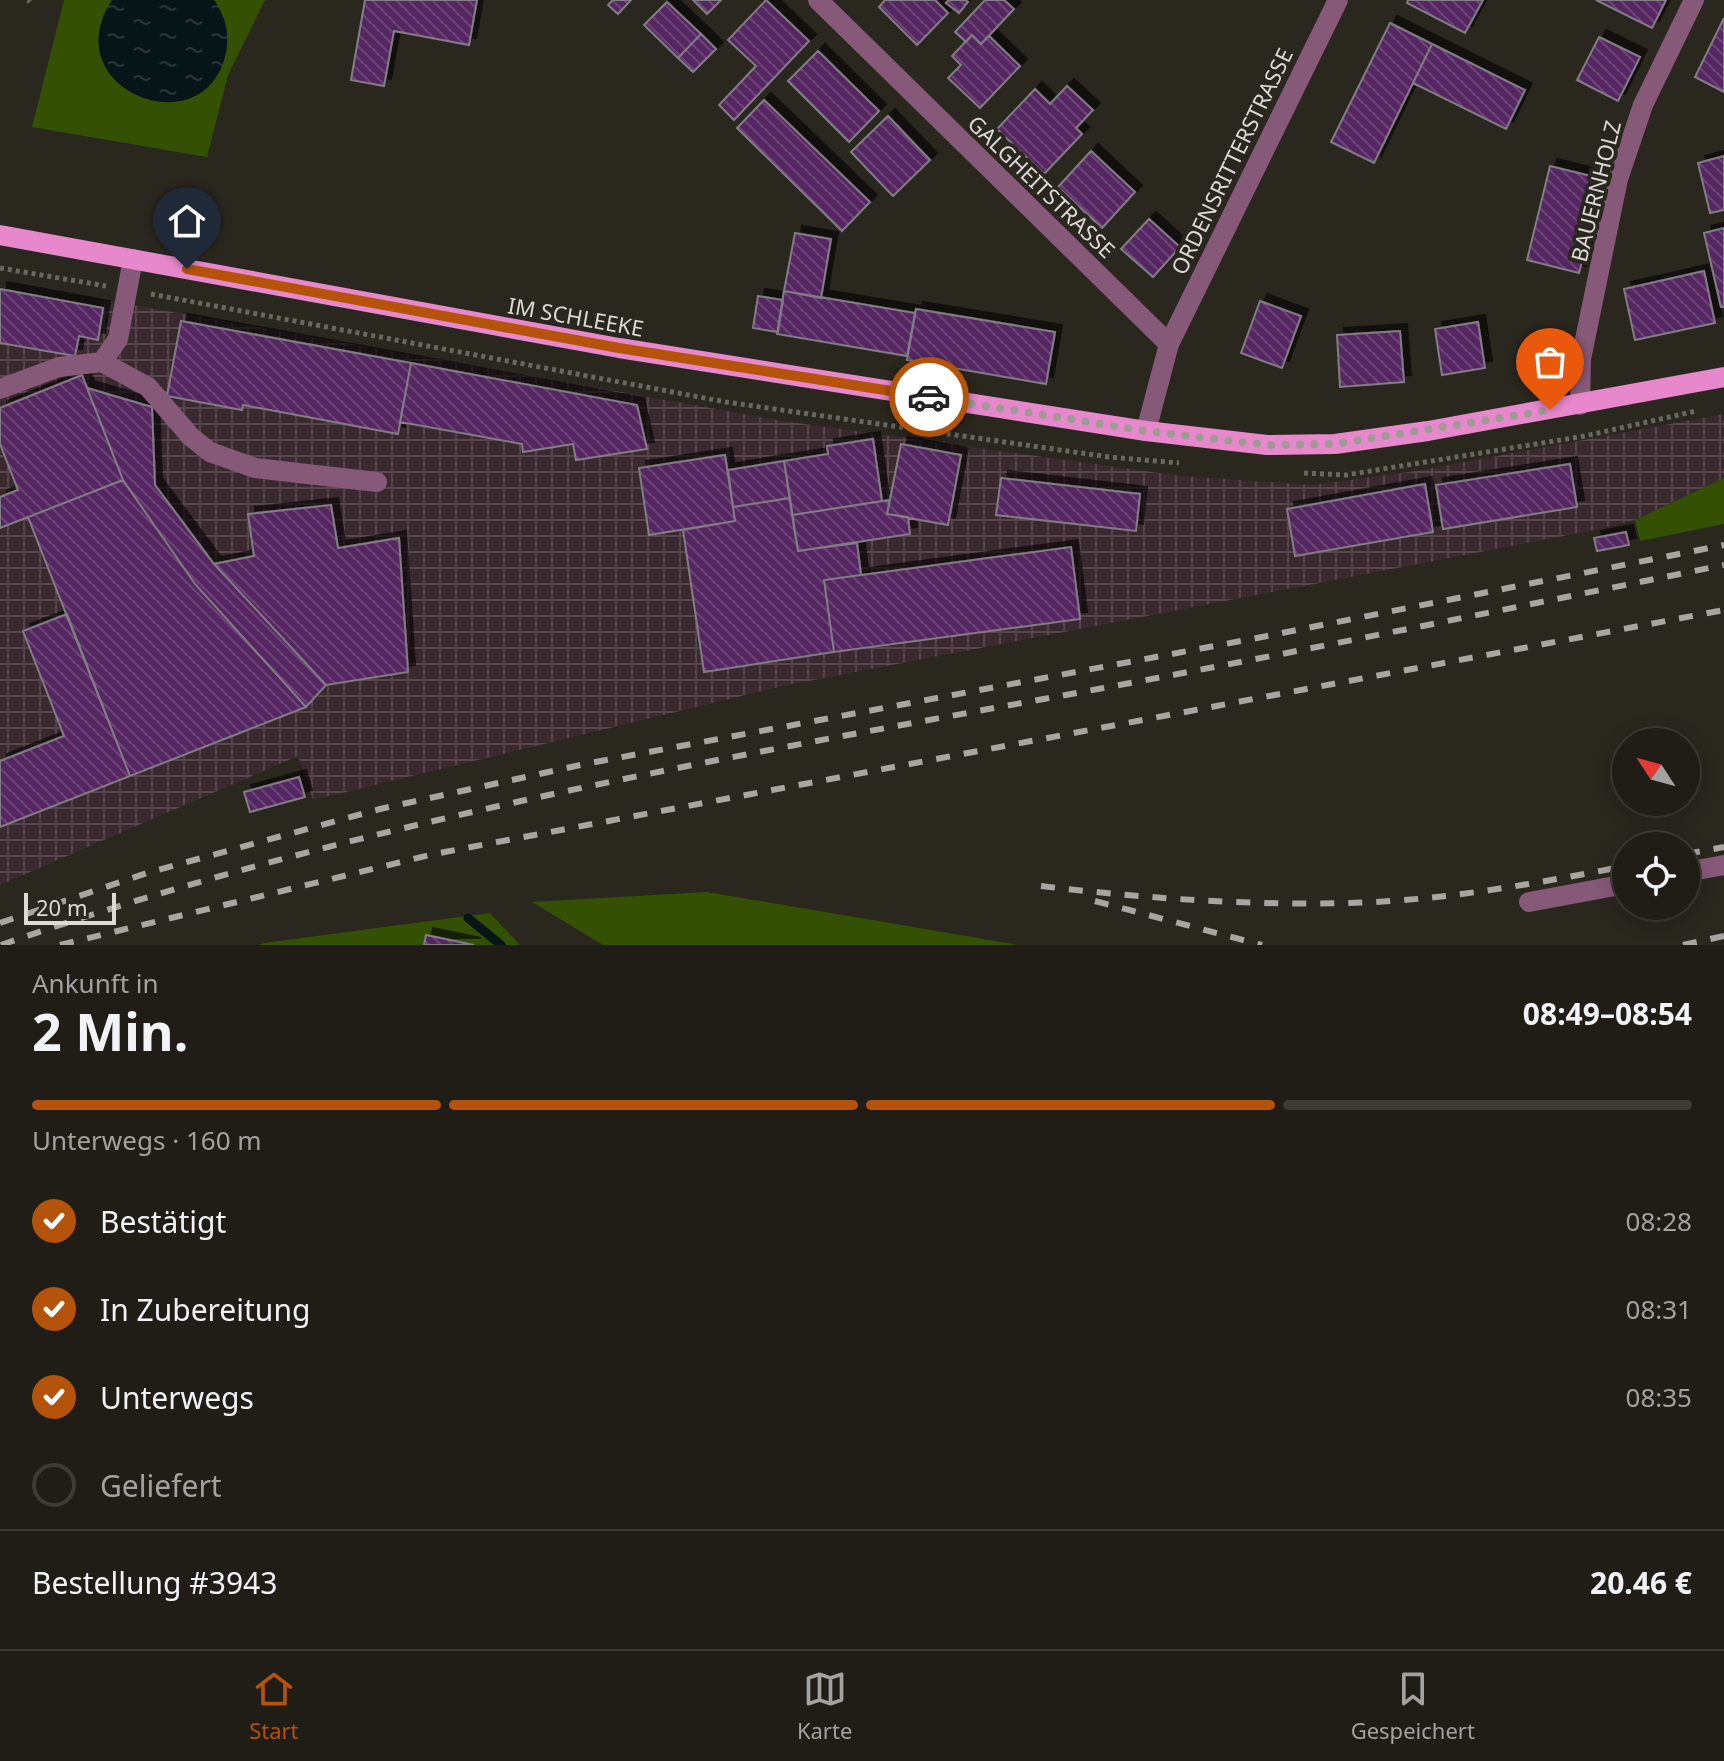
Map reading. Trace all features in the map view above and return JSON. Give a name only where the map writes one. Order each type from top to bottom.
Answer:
[{"type":"main road","name":"IM SCHLEEKE","points":[[0,235],[619,348],[1146,431],[1267,445],[1335,444],[1580,405],[1724,377]]},
{"type":"street","name":"GALGHEITSTRASSE","points":[[818,0],[1169,344]]},
{"type":"street","name":"ORDENSRITTERSTRASSE","points":[[1169,344],[1338,0]]},
{"type":"street","name":"BAUERNHOLZ","points":[[1580,405],[1581,359],[1618,179],[1643,105],[1694,0]]},
{"type":"street","points":[[102,362],[118,339],[133,259]]},
{"type":"street","points":[[1146,431],[1169,344]]},
{"type":"street","points":[[0,389],[59,367],[102,362],[148,387],[191,437],[210,452],[255,468],[377,482]]},
{"type":"street","points":[[1700,869],[1724,865]]},
{"type":"street","points":[[1529,902],[1612,887]]},
{"type":"path","points":[[0,268],[726,402],[1137,460]]},
{"type":"shaded area","points":[[0,289],[103,308],[105,300],[783,421],[1181,476],[1313,485],[1416,471],[1724,414],[1724,478],[1635,520],[1600,529],[783,686],[313,800],[298,756],[0,885]]},
{"type":"green space","points":[[64,0],[265,0],[228,75],[207,157],[32,127]]},
{"type":"green space","points":[[1724,478],[1724,524],[1640,541],[1635,520]]},
{"type":"green space","points":[[707,892],[1017,945],[603,945],[532,902]]},
{"type":"green space","points":[[490,913],[520,945],[258,945],[264,943]]},
{"type":"water","points":[[112,0],[214,0],[224,18],[227,39],[226,53],[213,82],[191,98],[165,102],[139,96],[117,82],[102,60],[99,32]]},
{"type":"building","points":[[365,0],[477,0],[469,45],[394,31],[384,86],[351,80]]},
{"type":"building","points":[[613,0],[631,0],[618,14],[608,5]]},
{"type":"building","points":[[693,0],[721,0],[707,14]]},
{"type":"building","points":[[766,0],[809,41],[734,120],[719,105],[756,66],[728,40]]},
{"type":"building","points":[[885,0],[935,0],[948,13],[917,45],[879,7]]},
{"type":"building","points":[[949,0],[968,2],[959,13],[946,3]]},
{"type":"building","points":[[985,0],[1004,0],[1014,9],[981,44],[972,35],[966,42],[955,32]]},
{"type":"building","points":[[1408,0],[1483,0],[1465,33],[1407,3]]},
{"type":"building","points":[[1596,0],[1666,0],[1652,28]]},
{"type":"building","points":[[667,2],[701,34],[678,58],[644,25]]},
{"type":"building","points":[[1724,18],[1724,92],[1695,77]]},
{"type":"building","points":[[1390,23],[1432,44],[1374,163],[1331,142]]},
{"type":"building","points":[[701,34],[716,49],[693,72],[678,58]]},
{"type":"building","points":[[972,35],[981,44],[989,36],[1020,66],[980,108],[948,78],[961,65],[952,56]]},
{"type":"building","points":[[1599,37],[1640,57],[1618,101],[1577,80]]},
{"type":"building","points":[[1432,44],[1525,90],[1506,129],[1413,83]]},
{"type":"building","points":[[818,51],[879,111],[849,142],[788,81]]},
{"type":"building","points":[[1067,86],[1093,110],[1076,128],[1082,134],[1044,174],[997,129],[1035,89],[1050,104]]},
{"type":"building","points":[[764,100],[870,202],[842,231],[737,128]]},
{"type":"building","points":[[888,116],[930,160],[893,196],[851,152]]},
{"type":"building","points":[[1091,151],[1135,192],[1102,228],[1058,187]]},
{"type":"building","points":[[1724,156],[1724,210],[1710,213],[1698,163]]},
{"type":"building","points":[[1550,166],[1603,179],[1579,273],[1527,260]]},
{"type":"building","points":[[1149,219],[1180,247],[1153,277],[1121,249]]},
{"type":"building","points":[[1724,228],[1724,307],[1721,307],[1704,233]]},
{"type":"building","points":[[795,233],[831,239],[821,298],[784,291]]},
{"type":"building","points":[[1704,271],[1715,323],[1635,340],[1624,289]]},
{"type":"building","points":[[0,289],[103,308],[98,340],[79,336],[75,356],[0,343]]},
{"type":"building","points":[[784,291],[915,313],[907,356],[777,334]]},
{"type":"building","points":[[758,296],[783,300],[778,332],[753,328]]},
{"type":"building","points":[[1260,301],[1301,316],[1282,368],[1241,353]]},
{"type":"building","points":[[916,309],[1055,332],[1046,384],[907,360]]},
{"type":"building","points":[[181,321],[411,363],[398,434],[243,405],[242,410],[167,396]]},
{"type":"building","points":[[1478,322],[1485,368],[1442,375],[1435,329]]},
{"type":"building","points":[[1400,331],[1404,382],[1340,387],[1337,335]]},
{"type":"building","points":[[411,363],[637,405],[647,449],[576,460],[573,444],[523,452],[522,444],[400,422]]},
{"type":"building","points":[[82,375],[123,480],[0,528],[0,497],[18,490],[0,444],[0,408]]},
{"type":"building","points":[[87,388],[152,407],[155,485],[214,564],[326,685],[306,707],[195,584],[123,480]]},
{"type":"building","points":[[873,439],[882,501],[792,515],[784,461],[828,454],[827,446]]},
{"type":"building","points":[[901,444],[961,455],[948,525],[887,514]]},
{"type":"building","points":[[725,455],[735,521],[649,535],[639,468]]},
{"type":"building","points":[[784,461],[790,498],[733,507],[728,470]]},
{"type":"building","points":[[1570,464],[1577,507],[1443,529],[1436,485]]},
{"type":"building","points":[[1001,478],[1140,494],[1136,531],[996,515]]},
{"type":"building","points":[[123,480],[195,584],[306,707],[130,776],[28,517]]},
{"type":"building","points":[[1425,484],[1433,532],[1295,556],[1287,509]]},
{"type":"building","points":[[790,498],[798,551],[857,543],[861,575],[824,580],[834,652],[704,672],[683,530],[735,521],[733,507]]},
{"type":"building","points":[[890,500],[887,514],[908,517],[910,534],[798,551],[792,515]]},
{"type":"building","points":[[331,505],[338,548],[399,538],[408,672],[326,685],[214,564],[254,556],[248,514]]},
{"type":"building","points":[[1626,532],[1629,545],[1597,551],[1594,538]]},
{"type":"building","points":[[1071,547],[1080,619],[834,652],[824,580]]},
{"type":"building","points":[[67,614],[130,776],[0,827],[0,761],[64,736],[23,631]]},
{"type":"building","points":[[299,777],[305,797],[250,812],[244,792]]},
{"type":"building","points":[[426,935],[474,945],[424,945]]},
{"type":"waterway","points":[[468,918],[501,945]]},
{"type":"railway","points":[[0,923],[147,873],[380,809],[585,764],[1257,638],[1724,545]]},
{"type":"railway","points":[[1,945],[132,902],[264,864],[531,799],[1724,565]]},
{"type":"railway","points":[[60,945],[434,854],[1724,610]]},
{"type":"railway","points":[[1700,851],[1724,847]]},
{"type":"railway","points":[[1041,886],[1207,901],[1374,902],[1469,893],[1612,869]]},
{"type":"railway","points":[[1095,901],[1262,945]]},
{"type":"railway","points":[[1683,945],[1724,936]]},
{"type":"way so far","points":[[929,397],[1146,431],[1267,445],[1335,444],[1550,410]]},
{"type":"route","points":[[187,269],[619,348],[929,397]]}]
